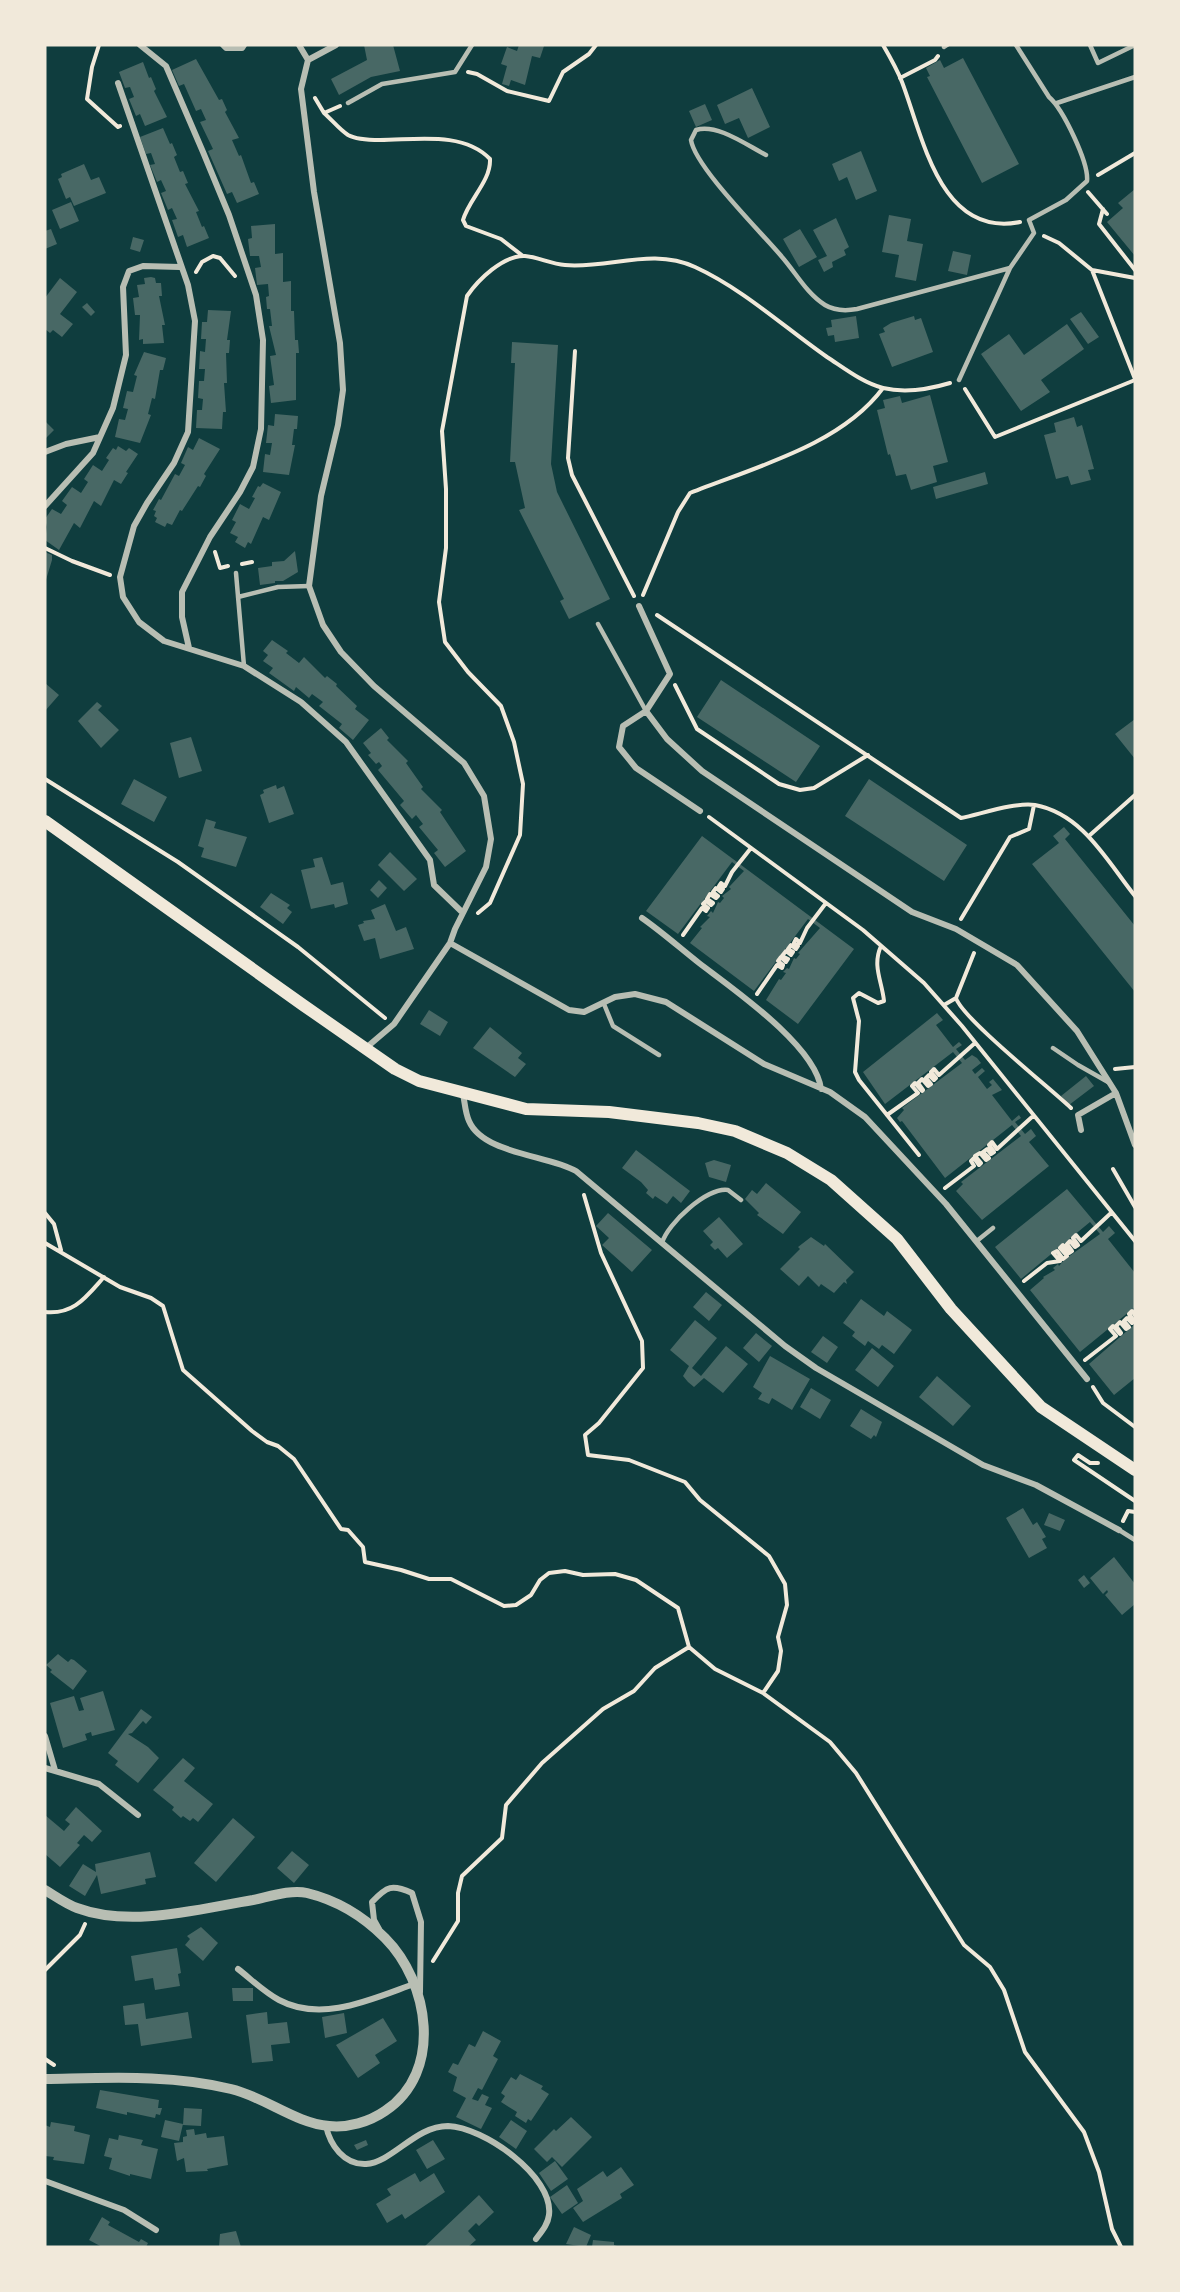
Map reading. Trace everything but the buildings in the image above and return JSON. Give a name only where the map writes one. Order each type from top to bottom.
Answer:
[{"type":"main road","points":[[45,821],[303,1005],[367,1047],[395,1069],[419,1082],[526,1108],[609,1112],[698,1122],[735,1131],[787,1153],[831,1180],[897,1239],[951,1309],[1033,1399],[1135,1470]]},
{"type":"street","points":[[140,45],[166,66],[229,216],[256,295],[263,340],[261,429],[253,467],[198,557],[182,592],[182,617],[189,648]]},
{"type":"street","points":[[223,45],[226,48],[242,48],[244,45]]},
{"type":"street","points":[[300,45],[308,60],[301,89],[318,212],[340,343],[343,390],[338,425],[321,496],[309,586],[322,625],[341,652],[374,686],[422,724],[464,763],[484,796],[491,839],[486,867],[450,943],[394,1024],[367,1047]]},
{"type":"street","points":[[308,60],[336,45]]},
{"type":"street","points":[[118,83],[188,285],[195,321],[188,432],[174,464],[134,526],[120,577],[123,597],[139,622],[164,641],[243,666],[301,702],[346,742],[430,860],[434,885],[463,913]]},
{"type":"street","points":[[45,506],[93,453],[113,408],[126,356],[123,287],[129,271],[143,266],[180,267]]},
{"type":"street","points":[[45,452],[66,444],[100,437]]},
{"type":"street","points":[[639,606],[669,674],[646,711],[623,726],[619,747],[636,768],[700,811]]},
{"type":"street","points":[[646,711],[667,739],[702,771],[912,912],[956,929],[1017,965],[1077,1031],[1116,1093],[1135,1145]]},
{"type":"street","points":[[642,918],[752,1002],[808,1059],[820,1079],[821,1089]]},
{"type":"street","points":[[450,943],[569,1010],[584,1012],[615,997],[635,994],[666,1002],[764,1064],[830,1092],[865,1117],[978,1240],[1087,1379]]},
{"type":"street","points":[[1082,1130],[1078,1114],[1116,1093]]},
{"type":"street","points":[[463,1094],[469,1122],[481,1134],[503,1147],[566,1165],[576,1171],[785,1346],[816,1368],[983,1465],[1036,1485],[1119,1530]]},
{"type":"street","points":[[45,1736],[55,1770]]},
{"type":"street","points":[[45,1768],[99,1784],[138,1815]]},
{"type":"street","points":[[45,2079],[132,2078],[201,2083],[233,2089],[326,2126],[346,2127],[386,2111],[404,2094],[421,2066],[424,2042],[423,2014],[417,1982],[421,1922],[412,1893],[397,1887],[383,1890],[372,1902],[374,1920],[417,1982]]},
{"type":"street","points":[[45,1890],[77,1908],[115,1917],[182,1912],[303,1892],[334,1902],[360,1917],[385,1938]]},
{"type":"street","points":[[238,1969],[278,2000],[298,2007],[330,2010],[376,1998],[417,1982]]},
{"type":"street","points":[[326,2126],[329,2139],[338,2151],[350,2162],[367,2164],[409,2142],[427,2129],[450,2126],[474,2133],[497,2144],[518,2160],[545,2197],[550,2212],[546,2225],[536,2239]]},
{"type":"street","points":[[45,2181],[124,2210],[156,2229]]},
{"type":"lane","points":[[348,103],[382,84],[455,72],[472,45]]},
{"type":"lane","points":[[959,380],[1010,268],[1034,233],[1029,220],[1066,200],[1085,184],[1078,149],[1057,103],[1049,97],[1016,45]]},
{"type":"lane","points":[[1090,45],[1098,63],[1132,46]]},
{"type":"lane","points":[[1057,103],[1135,77]]},
{"type":"lane","points":[[766,155],[719,132],[701,128],[693,133],[692,145],[695,153],[729,196],[807,288],[824,304],[834,309],[857,309],[1010,268]]},
{"type":"lane","points":[[236,573],[243,666]]},
{"type":"lane","points":[[238,597],[278,587],[309,586]]},
{"type":"lane","points":[[598,624],[646,711]]},
{"type":"lane","points":[[604,1004],[614,1026],[659,1056]]},
{"type":"lane","points":[[1053,1048],[1108,1082]]},
{"type":"lane","points":[[662,1243],[670,1228],[711,1193],[728,1190],[741,1200]]},
{"type":"lane","points":[[978,1240],[993,1228]]},
{"type":"lane","points":[[1119,1530],[1135,1540]]},
{"type":"path","points":[[99,45],[92,67],[87,99],[118,127],[130,123]]},
{"type":"path","points":[[455,72],[477,74],[507,91],[549,100],[563,72],[589,54],[596,45]]},
{"type":"path","points":[[884,45],[900,78],[931,163],[943,187],[958,206],[971,216],[997,223],[1029,220]]},
{"type":"path","points":[[900,78],[935,60]]},
{"type":"path","points":[[301,89],[309,90],[324,113],[349,135],[369,140],[449,140],[469,143],[482,150],[490,159],[490,168],[466,209],[463,220],[466,226],[501,239],[523,256],[565,265],[647,257],[673,259],[695,267],[738,293],[852,374],[882,388],[934,388],[959,380],[995,437],[1135,379],[1092,270]]},
{"type":"path","points":[[324,113],[348,103]]},
{"type":"path","points":[[1107,214],[1085,184],[1135,153]]},
{"type":"path","points":[[1103,209],[1099,224],[1135,270]]},
{"type":"path","points":[[1034,233],[1059,243],[1092,270],[1135,278]]},
{"type":"path","points":[[188,285],[202,262],[213,256],[220,258],[247,291],[256,295]]},
{"type":"path","points":[[455,929],[490,903],[520,835],[523,784],[514,742],[501,706],[468,672],[445,642],[439,602],[446,548],[446,489],[442,431],[466,296],[488,271],[523,256]]},
{"type":"path","points":[[575,351],[568,458],[572,475],[639,606],[653,613],[961,818],[1034,805],[1060,814],[1090,835],[1096,848],[1135,896]]},
{"type":"path","points":[[639,606],[674,520],[690,493],[826,438],[868,408],[882,388]]},
{"type":"path","points":[[45,548],[101,573],[120,577]]},
{"type":"path","points":[[669,674],[697,729],[779,784],[800,790],[814,788],[868,756]]},
{"type":"path","points":[[45,779],[188,869],[298,947],[394,1024]]},
{"type":"path","points":[[1090,835],[1135,795]]},
{"type":"path","points":[[956,929],[1010,837],[1029,829],[1034,805]]},
{"type":"path","points":[[700,811],[826,903],[924,983],[1135,1241]]},
{"type":"path","points":[[676,945],[702,908],[706,911],[708,908],[703,904],[705,901],[711,905],[713,903],[707,899],[710,894],[716,898],[718,896],[713,892],[716,888],[721,892],[723,889],[718,886],[721,883],[725,886],[732,872],[751,848]]},
{"type":"path","points":[[752,1002],[777,964],[782,968],[783,965],[778,961],[781,957],[786,962],[788,959],[782,956],[786,951],[791,955],[793,952],[788,949],[791,945],[796,949],[798,946],[794,943],[796,939],[800,943],[807,928],[826,903]]},
{"type":"path","points":[[944,1005],[956,998],[977,941]]},
{"type":"path","points":[[881,946],[876,960],[884,1001],[878,1003],[859,993],[853,999],[859,1021],[855,1072],[924,1161]]},
{"type":"path","points":[[956,998],[973,1021],[1078,1114]]},
{"type":"path","points":[[888,1115],[918,1093],[912,1086],[915,1083],[921,1091],[923,1090],[918,1083],[922,1079],[928,1086],[931,1084],[926,1078],[929,1075],[934,1080],[936,1078],[931,1072],[934,1069],[939,1075],[975,1043]]},
{"type":"path","points":[[1102,1071],[1135,1067]]},
{"type":"path","points":[[946,1188],[974,1166],[970,1161],[974,1158],[979,1165],[981,1163],[975,1156],[980,1153],[986,1160],[988,1158],[983,1152],[987,1149],[991,1154],[994,1152],[988,1145],[992,1142],[997,1149],[1033,1116]]},
{"type":"path","points":[[1113,1169],[1135,1207]]},
{"type":"path","points":[[576,1171],[601,1253],[642,1341],[643,1368],[599,1423],[585,1436],[588,1455],[629,1460],[685,1482],[700,1500],[769,1556],[785,1584],[787,1605],[778,1637],[781,1651],[778,1671],[763,1694]]},
{"type":"path","points":[[939,1179],[950,1192]]},
{"type":"path","points":[[45,1213],[54,1224],[61,1251]]},
{"type":"path","points":[[1025,1280],[1047,1263],[1060,1261],[1053,1253],[1057,1251],[1064,1259],[1067,1256],[1060,1248],[1063,1245],[1069,1253],[1072,1251],[1067,1244],[1070,1241],[1075,1247],[1078,1245],[1073,1238],[1076,1235],[1081,1241],[1111,1213]]},
{"type":"path","points":[[45,1243],[120,1287],[151,1298],[163,1306],[183,1370],[252,1431],[267,1442],[278,1446],[294,1459],[341,1529],[348,1530],[363,1547],[364,1563],[401,1570],[429,1579],[451,1579],[504,1606],[516,1605],[531,1595],[540,1580],[549,1573],[565,1571],[583,1575],[615,1574],[636,1580],[678,1608],[689,1647],[715,1669],[763,1694],[830,1742],[856,1773],[964,1945],[990,1967],[1004,1990],[1025,2052],[1084,2132],[1099,2172],[1112,2229],[1121,2247]]},
{"type":"path","points":[[45,1311],[59,1313],[79,1305],[104,1278]]},
{"type":"path","points":[[1088,1358],[1116,1336],[1110,1329],[1113,1326],[1120,1334],[1122,1333],[1116,1326],[1120,1322],[1126,1329],[1129,1327],[1124,1321],[1127,1318],[1132,1323],[1134,1321],[1129,1314],[1132,1311],[1135,1315]]},
{"type":"path","points":[[1087,1379],[1103,1403],[1135,1427]]},
{"type":"path","points":[[1104,1450],[1096,1466],[1078,1455],[1074,1460],[1135,1501]]},
{"type":"path","points":[[417,1982],[427,1978],[434,1958],[458,1921],[458,1893],[462,1876],[502,1838],[506,1805],[542,1763],[603,1709],[634,1691],[655,1668],[689,1647]]},
{"type":"path","points":[[45,1970],[80,1935],[88,1911]]}]
